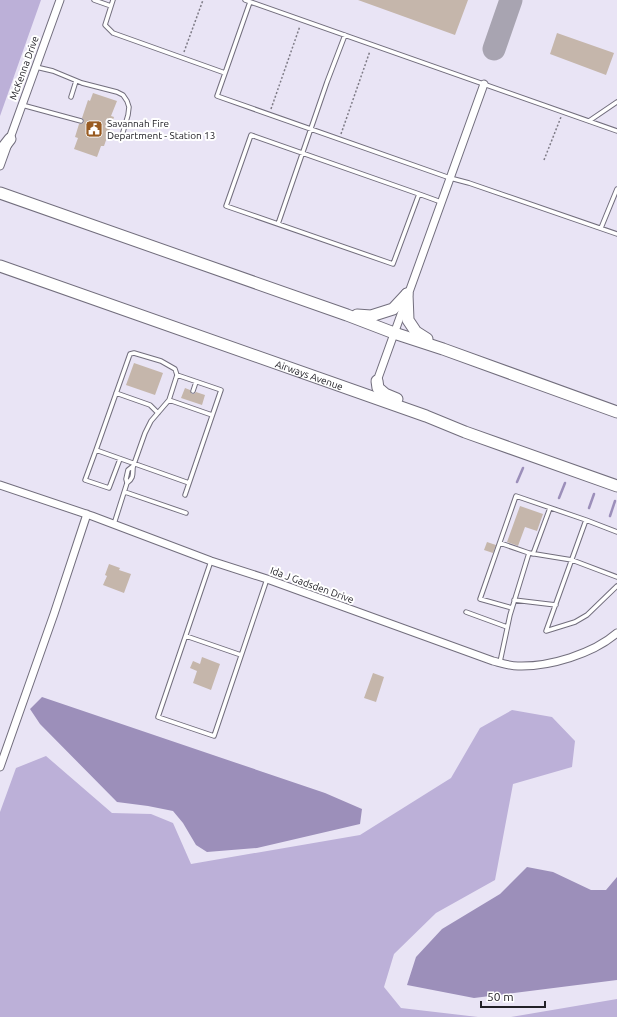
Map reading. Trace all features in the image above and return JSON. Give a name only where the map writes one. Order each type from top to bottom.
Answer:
[{"type":"main road","points":[[0,152],[10,139]]},
{"type":"main road","points":[[0,192],[617,412]]},
{"type":"main road","name":"Airways Avenue","points":[[0,266],[426,416],[465,432],[617,486]]},
{"type":"main road","points":[[347,315],[371,316],[393,309],[408,294]]},
{"type":"main road","points":[[408,294],[408,320],[416,332],[443,349]]},
{"type":"main road","points":[[342,387],[365,387],[374,385],[377,381]]},
{"type":"main road","points":[[377,381],[378,388],[385,394],[409,403],[426,416]]},
{"type":"street","name":"McKenna Drive","points":[[0,166],[60,0]]},
{"type":"street","points":[[377,381],[484,84]]},
{"type":"street","name":"Ida J Gadsden Drive","points":[[0,485],[87,514],[211,561],[267,579],[500,662],[517,666],[552,663],[589,650],[617,633]]},
{"type":"street","points":[[0,767],[54,614],[87,514]]},
{"type":"lane","points":[[94,0],[111,6]]},
{"type":"lane","points":[[113,0],[104,24],[113,33],[225,73]]},
{"type":"lane","points":[[245,0],[617,131]]},
{"type":"lane","points":[[250,2],[217,96],[450,178],[469,183],[617,234]]},
{"type":"lane","points":[[278,224],[329,76],[345,35]]},
{"type":"lane","points":[[36,66],[53,71],[76,81],[123,95],[128,101],[129,107],[128,115],[120,139]]},
{"type":"lane","points":[[71,97],[76,81]]},
{"type":"lane","points":[[589,121],[617,102]]},
{"type":"lane","points":[[22,105],[81,120]]},
{"type":"lane","points":[[419,194],[393,264],[226,206],[251,135],[419,194],[441,202]]},
{"type":"lane","points":[[601,228],[617,189]]},
{"type":"lane","points":[[114,524],[127,483],[126,478],[128,470],[133,465],[145,433],[151,422],[168,400],[177,375],[175,369],[161,361],[134,353],[130,354],[85,480],[109,488],[120,459]]},
{"type":"lane","points":[[177,375],[221,390],[185,495]]},
{"type":"lane","points":[[193,391],[196,382]]},
{"type":"lane","points":[[116,393],[150,405],[158,413]]},
{"type":"lane","points":[[168,400],[212,415]]},
{"type":"lane","points":[[188,407],[190,401]]},
{"type":"lane","points":[[96,450],[133,465],[189,484]]},
{"type":"lane","points":[[124,492],[186,513]]},
{"type":"lane","points":[[512,608],[480,599],[516,496],[617,532]]},
{"type":"lane","points":[[500,662],[514,600],[531,553],[550,508]]},
{"type":"lane","points":[[586,520],[546,631],[574,622],[586,615],[617,586]]},
{"type":"lane","points":[[500,543],[531,553],[572,560],[617,577]]},
{"type":"lane","points":[[211,561],[158,716],[214,736],[267,579]]},
{"type":"lane","points":[[514,600],[556,605]]},
{"type":"lane","points":[[466,612],[507,627]]},
{"type":"lane","points":[[186,636],[241,655]]},
{"type":"path","points":[[182,58],[203,0]]},
{"type":"path","points":[[269,115],[302,20]]},
{"type":"path","points":[[339,139],[372,45]]},
{"type":"path","points":[[544,160],[563,112]]},
{"type":"shaded area","points":[[0,0],[41,0],[0,116]]},
{"type":"shaded area","points":[[42,697],[325,793],[362,809],[360,824],[257,848],[207,852],[196,845],[183,823],[173,811],[117,802],[40,724],[30,709]]},
{"type":"shaded area","points":[[512,710],[552,717],[575,741],[572,767],[513,784],[495,880],[436,913],[394,954],[384,987],[401,1008],[478,1017],[0,1017],[0,812],[16,768],[46,756],[112,813],[151,814],[173,823],[191,864],[360,835],[451,778],[480,728]]},
{"type":"shaded area","points":[[527,867],[553,872],[591,890],[606,890],[617,877],[617,980],[474,998],[407,985],[416,957],[442,929],[500,894]]},
{"type":"shaded area","points":[[617,999],[617,1017],[511,1017]]},
{"type":"building","points":[[358,0],[468,0],[455,35]]},
{"type":"building","points":[[557,33],[614,53],[606,75],[550,54]]},
{"type":"building","name":"Savannah Fire Department - Station 13","points":[[93,93],[117,101],[111,116],[114,117],[104,146],[101,146],[97,157],[74,149],[78,138],[75,137],[79,124],[84,122],[82,118],[88,100],[90,101]]},
{"type":"building","points":[[134,363],[163,373],[155,395],[126,385]]},
{"type":"building","points":[[185,388],[190,390],[192,394],[196,392],[205,395],[202,405],[181,398]]},
{"type":"building","points":[[520,506],[543,514],[537,531],[525,527],[518,546],[507,542]]},
{"type":"building","points":[[487,542],[496,545],[493,553],[484,550]]},
{"type":"building","points":[[109,564],[120,568],[119,570],[131,574],[124,593],[103,585],[107,576],[105,575]]},
{"type":"building","points":[[202,657],[220,664],[211,690],[193,683],[197,671],[190,668],[193,661],[200,664]]},
{"type":"building","points":[[373,673],[384,677],[376,702],[364,698]]},
{"type":"waterway","points":[[517,482],[523,468]]},
{"type":"waterway","points":[[559,498],[565,483]]},
{"type":"waterway","points":[[589,508],[594,494]]},
{"type":"waterway","points":[[610,516],[615,501]]},
{"type":"taxiway","points":[[494,49],[511,0]]},
{"type":"place","name":"Savannah Fire Department - Station 13","points":[[94,129]]}]
